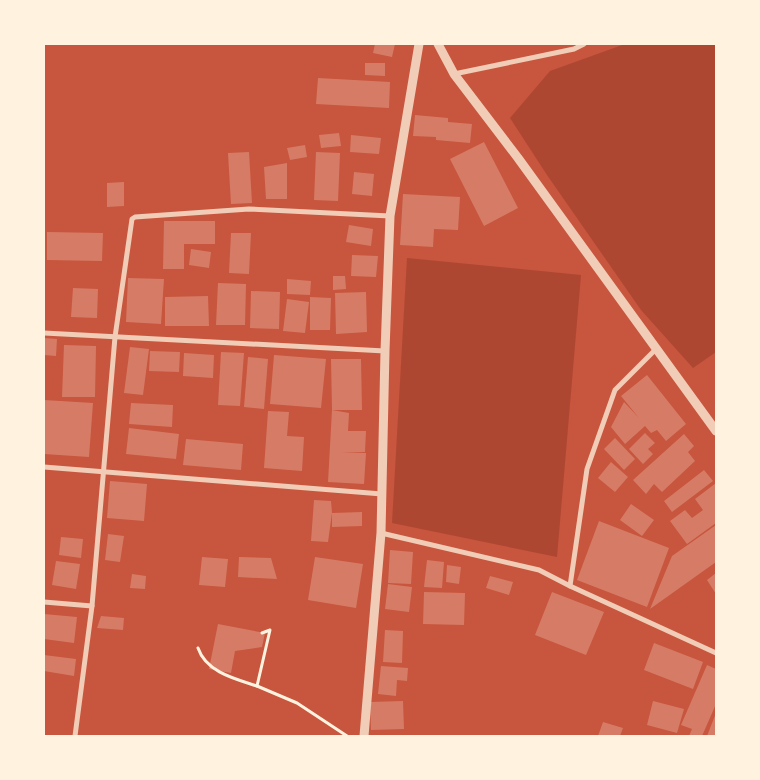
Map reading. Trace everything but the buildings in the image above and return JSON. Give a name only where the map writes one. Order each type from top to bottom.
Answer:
[{"type":"street","points":[[364,736],[382,533],[385,351],[390,216],[419,44]]},
{"type":"street","points":[[438,44],[454,74],[518,158],[716,431]]},
{"type":"street","points":[[454,74],[574,49],[584,44]]},
{"type":"street","points":[[75,736],[92,606],[115,337],[132,219],[135,217],[249,209],[390,216]]},
{"type":"street","points":[[44,333],[385,351]]},
{"type":"street","points":[[570,586],[587,469],[615,390],[656,349]]},
{"type":"street","points":[[44,468],[382,494]]},
{"type":"street","points":[[382,533],[539,570],[716,653]]},
{"type":"street","points":[[44,602],[92,606]]},
{"type":"path","points":[[257,686],[270,630],[262,633]]},
{"type":"path","points":[[198,648],[201,658],[224,674],[297,703],[348,736]]},
{"type":"shaded area","points":[[625,44],[716,44],[716,352],[693,368],[641,310],[547,175],[510,118],[550,71]]},
{"type":"shaded area","points":[[407,258],[581,275],[557,557],[392,523]]}]
